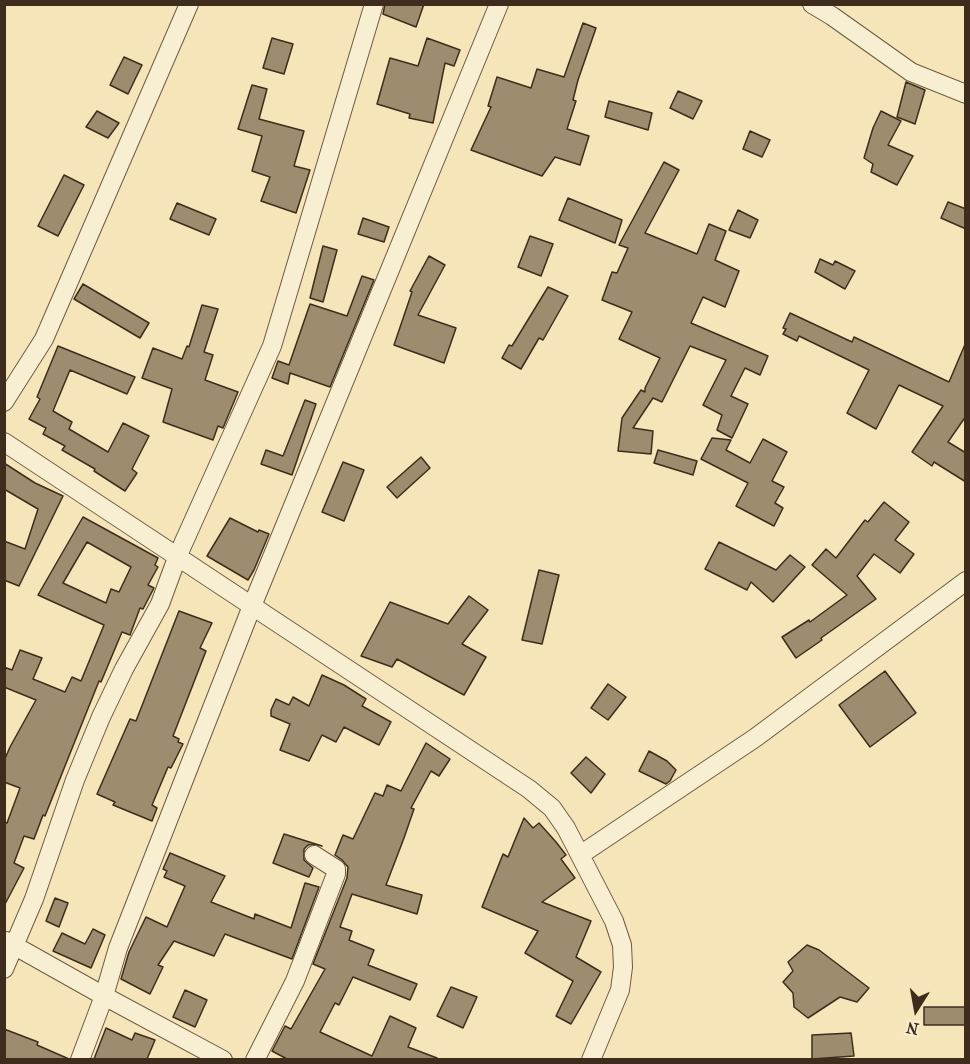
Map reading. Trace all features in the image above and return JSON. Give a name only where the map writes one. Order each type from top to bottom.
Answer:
[{"type":"street","points":[[4,402],[44,339],[189,4]]},
{"type":"street","points":[[4,969],[10,943],[34,899],[75,780],[101,717],[124,669],[160,604],[178,555],[272,346],[374,4]]},
{"type":"street","points":[[80,1059],[104,996],[118,948],[252,606],[499,4]]},
{"type":"street","points":[[812,4],[911,72],[966,94]]},
{"type":"street","points":[[4,442],[529,789],[552,808],[566,828],[614,921],[622,945],[623,967],[620,990],[591,1059]]},
{"type":"street","points":[[580,855],[755,738],[966,581]]},
{"type":"street","points":[[255,1059],[295,981],[336,874],[333,866],[314,855]]},
{"type":"street","points":[[10,943],[223,1059]]},
{"type":"building","points":[[385,4],[424,4],[416,27],[383,14]]},
{"type":"building","points":[[583,23],[596,28],[578,80],[573,100],[576,101],[567,129],[589,136],[580,165],[555,157],[542,176],[471,150],[491,107],[488,106],[497,77],[531,88],[537,69],[564,77]]},
{"type":"building","points":[[272,38],[293,44],[284,74],[263,68]]},
{"type":"building","points":[[427,38],[460,50],[454,66],[445,63],[433,123],[409,118],[410,114],[377,104],[390,58],[418,66]]},
{"type":"building","points":[[124,57],[142,65],[128,94],[110,85]]},
{"type":"building","points":[[906,82],[925,90],[915,124],[897,117]]},
{"type":"building","points":[[252,85],[267,89],[259,119],[304,131],[294,166],[310,170],[296,213],[261,201],[270,177],[252,171],[262,136],[238,129]]},
{"type":"building","points":[[678,91],[702,101],[693,119],[670,108]]},
{"type":"building","points":[[609,101],[652,113],[648,130],[605,117]]},
{"type":"building","points":[[97,111],[119,123],[108,138],[86,127]]},
{"type":"building","points":[[881,111],[901,121],[888,145],[913,156],[897,185],[871,172],[873,164],[864,158]]},
{"type":"building","points":[[750,131],[770,140],[762,157],[743,149]]},
{"type":"building","points":[[664,162],[679,170],[645,233],[697,254],[709,224],[726,231],[715,260],[739,271],[725,307],[703,297],[691,323],[768,356],[760,375],[745,368],[731,396],[748,404],[732,438],[717,430],[722,415],[703,405],[726,360],[690,346],[662,402],[653,398],[633,428],[653,431],[651,454],[618,451],[622,418],[641,390],[645,392],[660,358],[619,339],[632,312],[602,300],[612,272],[617,273],[628,248],[619,245]]},
{"type":"building","points":[[64,175],[84,185],[58,236],[38,226]]},
{"type":"building","points":[[568,198],[622,220],[615,243],[559,220]]},
{"type":"building","points":[[948,202],[966,209],[966,229],[941,218]]},
{"type":"building","points":[[177,203],[216,219],[209,235],[170,219]]},
{"type":"building","points":[[738,210],[758,220],[750,238],[729,230]]},
{"type":"building","points":[[363,218],[389,227],[384,242],[358,234]]},
{"type":"building","points":[[530,236],[553,244],[541,276],[518,267]]},
{"type":"building","points":[[323,246],[337,250],[323,302],[310,298]]},
{"type":"building","points":[[429,256],[445,265],[418,315],[456,328],[444,363],[394,345],[412,292],[410,291]]},
{"type":"building","points":[[820,259],[833,265],[835,261],[855,271],[845,289],[815,272]]},
{"type":"building","points":[[362,276],[374,280],[330,387],[290,373],[288,384],[272,378],[278,361],[289,365],[310,304],[347,316]]},
{"type":"building","points":[[83,284],[149,323],[140,338],[74,299]]},
{"type":"building","points":[[548,287],[568,296],[543,340],[539,338],[521,369],[502,358],[509,345],[512,346]]},
{"type":"building","points":[[202,305],[218,309],[204,352],[213,355],[205,380],[238,392],[223,428],[218,426],[213,440],[163,422],[172,389],[142,378],[153,348],[182,359],[187,346],[189,347]]},
{"type":"building","points":[[790,313],[852,342],[854,337],[949,382],[966,342],[966,416],[948,442],[966,453],[966,482],[934,462],[932,466],[912,452],[943,406],[899,385],[876,429],[847,413],[869,370],[799,336],[797,341],[783,334],[786,329],[783,328]]},
{"type":"building","points":[[58,346],[135,377],[127,394],[70,370],[53,411],[72,422],[69,429],[108,452],[123,423],[149,436],[132,469],[137,473],[125,491],[94,471],[95,469],[62,450],[65,446],[43,434],[46,428],[29,419],[40,399],[37,397]]},
{"type":"building","points":[[305,400],[316,404],[292,475],[261,464],[266,450],[283,456]]},
{"type":"building","points":[[712,438],[731,440],[726,450],[750,463],[763,439],[787,452],[772,481],[784,487],[775,503],[783,508],[774,526],[736,506],[748,483],[701,459]]},
{"type":"building","points":[[658,450],[697,461],[693,475],[654,463]]},
{"type":"building","points":[[421,457],[430,468],[397,498],[387,487]]},
{"type":"building","points":[[343,462],[364,470],[344,521],[322,512]]},
{"type":"building","points":[[4,463],[35,483],[63,496],[19,586],[4,580],[4,541],[25,549],[38,509],[4,489]]},
{"type":"building","points":[[884,502],[909,522],[895,540],[914,554],[900,573],[874,554],[857,576],[876,599],[796,658],[782,637],[809,620],[810,622],[847,595],[812,565],[826,549],[836,558],[865,520],[868,522]]},
{"type":"building","points":[[83,517],[158,558],[155,565],[158,567],[148,585],[154,588],[143,609],[140,608],[130,635],[122,632],[101,682],[99,681],[34,839],[24,836],[14,863],[24,868],[4,906],[4,822],[7,823],[20,788],[4,782],[4,761],[36,700],[4,687],[4,667],[12,670],[20,650],[42,658],[33,679],[65,692],[72,677],[81,681],[104,625],[38,595]],"holes":[[[87,542],[131,567],[119,592],[111,589],[106,603],[63,583]]]},
{"type":"building","points":[[230,518],[258,532],[259,530],[269,534],[248,580],[207,556]]},
{"type":"building","points":[[719,542],[776,570],[790,555],[805,567],[773,602],[751,582],[747,590],[705,569]]},
{"type":"building","points":[[539,570],[559,575],[542,644],[522,640]]},
{"type":"building","points":[[469,596],[488,610],[462,644],[486,657],[464,695],[397,659],[392,667],[361,656],[390,602],[448,624]]},
{"type":"building","points":[[179,611],[212,623],[200,648],[206,651],[173,736],[183,744],[171,768],[168,767],[152,805],[157,808],[152,821],[113,805],[115,802],[97,794],[130,719],[136,721]]},
{"type":"building","points":[[885,671],[916,713],[870,747],[839,705]]},
{"type":"building","points":[[322,675],[366,699],[362,706],[391,722],[379,745],[344,727],[336,742],[322,735],[309,761],[280,750],[290,724],[271,716],[276,699],[289,705],[293,697],[309,706]]},
{"type":"building","points":[[608,684],[626,697],[608,720],[591,708]]},
{"type":"building","points":[[426,743],[450,759],[439,776],[431,771],[411,808],[414,809],[386,885],[422,895],[417,914],[352,894],[340,927],[352,931],[349,940],[374,950],[368,965],[417,984],[410,1000],[353,977],[339,1005],[335,1003],[320,1032],[372,1056],[390,1016],[416,1028],[408,1047],[437,1059],[287,1059],[272,1051],[285,1026],[291,1029],[325,969],[313,964],[347,878],[348,867],[335,855],[343,835],[353,839],[375,793],[383,796],[387,785],[401,791]]},
{"type":"building","points":[[649,751],[667,761],[676,770],[666,784],[639,771]]},
{"type":"building","points":[[586,757],[605,774],[591,793],[571,773]]},
{"type":"building","points":[[524,818],[533,828],[539,823],[556,842],[566,855],[561,859],[575,878],[542,902],[591,921],[576,957],[601,972],[571,1024],[556,1016],[573,981],[525,953],[538,931],[482,907],[503,854],[508,857]]},
{"type":"building","points":[[284,834],[322,846],[308,845],[304,849],[304,860],[313,868],[309,877],[273,863]]},
{"type":"building","points":[[170,853],[225,876],[211,902],[254,919],[255,914],[291,928],[305,883],[319,887],[292,959],[225,934],[214,956],[174,941],[158,965],[163,967],[150,994],[121,979],[129,952],[146,917],[167,927],[185,886],[164,877],[167,871],[163,869]]},
{"type":"building","points":[[55,898],[68,903],[59,927],[46,921]]},
{"type":"building","points":[[93,929],[105,935],[91,968],[53,951],[62,933],[85,944]]},
{"type":"building","points":[[807,945],[819,950],[869,988],[857,1002],[840,997],[808,1018],[794,1007],[793,993],[783,982],[793,971],[788,962]]},
{"type":"building","points":[[451,987],[477,997],[463,1028],[437,1016]]},
{"type":"building","points":[[185,990],[207,1000],[195,1027],[173,1017]]},
{"type":"building","points":[[924,1007],[966,1007],[966,1025],[924,1025]]},
{"type":"building","points":[[106,1028],[132,1040],[135,1033],[155,1040],[147,1059],[94,1059]]},
{"type":"building","points":[[4,1029],[38,1042],[37,1045],[69,1059],[4,1059]]},
{"type":"building","points":[[851,1033],[854,1056],[812,1059],[812,1035]]}]
